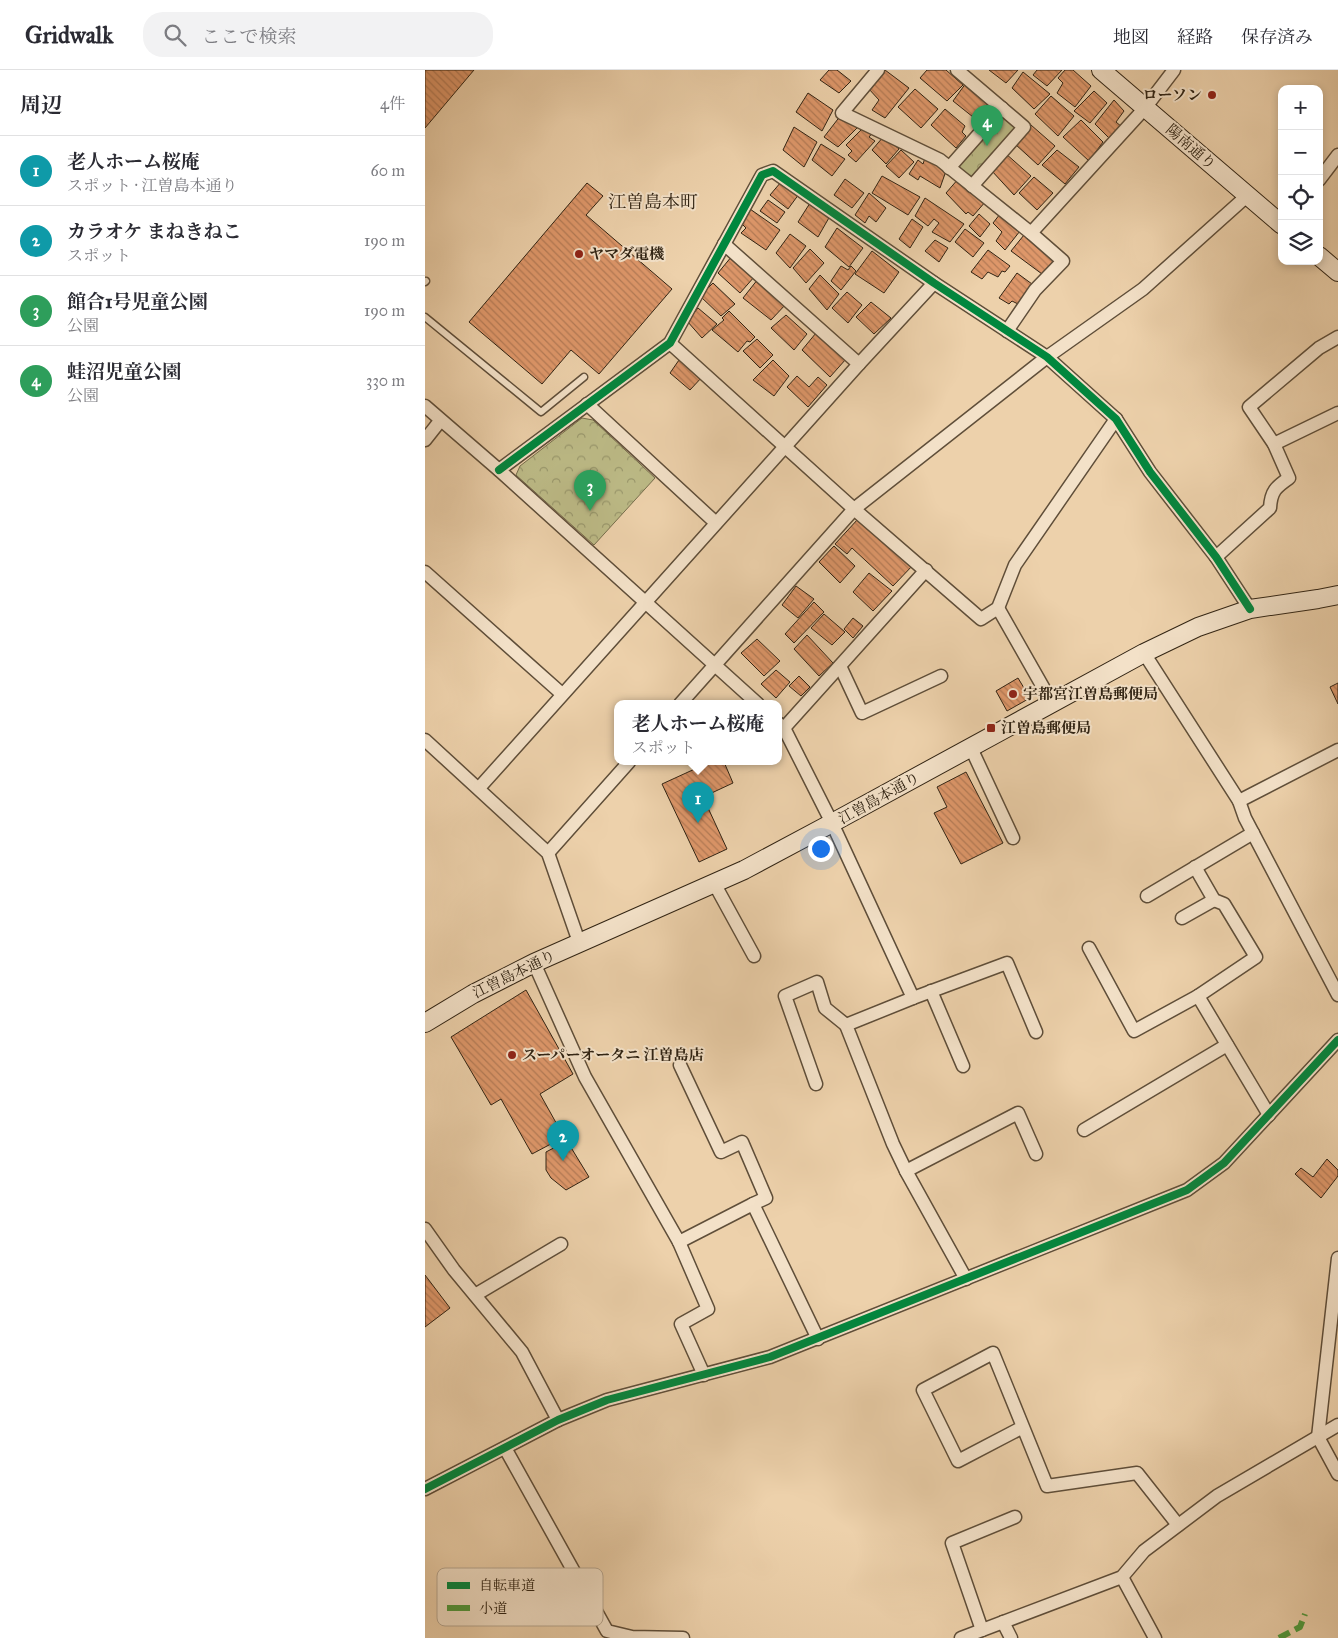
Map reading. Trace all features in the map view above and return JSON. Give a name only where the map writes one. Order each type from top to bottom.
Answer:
[{"type":"street","points":[[877,70],[842,113],[940,160],[1063,261],[1035,290],[1007,331]]},
{"type":"street","points":[[957,70],[1024,127],[972,186]]},
{"type":"street","name":"陽南通り","points":[[1101,70],[1278,221]]},
{"type":"street","points":[[1031,233],[1145,108],[1174,70]]},
{"type":"street","points":[[949,168],[1002,108]]},
{"type":"street","points":[[1323,175],[1338,155]]},
{"type":"street","points":[[499,470],[670,342],[762,175],[773,172],[934,283],[1047,357],[1116,419],[1150,472],[1216,557],[1250,609]]},
{"type":"street","points":[[684,700],[855,509],[1047,357],[1143,289],[1247,195]]},
{"type":"street","points":[[724,244],[859,364]]},
{"type":"street","points":[[1323,259],[1338,272]]},
{"type":"street","points":[[479,788],[561,694],[934,283]]},
{"type":"street","points":[[1216,557],[1270,508],[1271,496],[1278,486],[1289,478],[1274,444],[1249,407],[1319,348],[1338,337]]},
{"type":"street","points":[[670,342],[855,509],[981,619],[998,608],[1015,565],[1116,419]]},
{"type":"street","points":[[587,404],[716,523]]},
{"type":"street","points":[[425,406],[499,470],[754,700]]},
{"type":"street","points":[[1274,444],[1338,413]]},
{"type":"street","points":[[425,440],[441,421]]},
{"type":"street","points":[[782,725],[840,666],[925,570]]},
{"type":"street","points":[[425,572],[561,694]]},
{"type":"street","name":"江曽島本通り","points":[[425,1023],[473,994],[534,963],[744,870],[1145,653],[1198,627],[1250,609],[1318,599],[1338,594]]},
{"type":"street","points":[[998,608],[1052,704]]},
{"type":"street","points":[[1145,653],[1239,802],[1253,833],[1338,995]]},
{"type":"street","points":[[840,666],[862,713],[941,676]]},
{"type":"street","points":[[782,728],[832,823],[913,998]]},
{"type":"street","points":[[425,740],[548,853],[579,942]]},
{"type":"street","points":[[971,748],[1013,838]]},
{"type":"street","points":[[1239,802],[1338,750]]},
{"type":"street","points":[[548,853],[626,765]]},
{"type":"street","points":[[1147,896],[1253,833]]},
{"type":"street","points":[[1089,948],[1135,1031],[1198,996],[1256,957],[1225,904],[1215,900],[1195,867]]},
{"type":"street","points":[[714,883],[754,956]]},
{"type":"street","points":[[1183,918],[1215,900]]},
{"type":"street","points":[[534,963],[585,1078],[679,1242],[708,1309],[681,1324],[704,1375]]},
{"type":"street","points":[[846,1025],[1007,963],[1036,1032]]},
{"type":"street","points":[[816,1084],[785,996],[817,982],[825,1008],[846,1025],[893,1144],[906,1171],[967,1279]]},
{"type":"street","points":[[931,991],[963,1066]]},
{"type":"street","points":[[1198,996],[1269,1115]]},
{"type":"street","points":[[425,1489],[559,1420],[607,1400],[770,1358],[1187,1190],[1224,1163],[1338,1040]]},
{"type":"street","points":[[1084,1130],[1227,1045]]},
{"type":"street","points":[[679,1242],[767,1198],[742,1142],[721,1152],[680,1065]]},
{"type":"street","points":[[906,1171],[1018,1113],[1036,1154]]},
{"type":"street","points":[[753,1204],[818,1339]]},
{"type":"street","points":[[425,1229],[454,1270],[522,1352],[559,1420]]},
{"type":"street","points":[[475,1295],[561,1244]]},
{"type":"street","points":[[1338,1258],[1337,1286],[1317,1437],[1338,1474]]},
{"type":"street","points":[[1023,1427],[958,1461],[923,1390],[993,1353],[1047,1486],[1137,1473],[1179,1525]]},
{"type":"street","points":[[961,1638],[1122,1577],[1144,1551],[1217,1496],[1338,1425]]},
{"type":"street","points":[[505,1448],[572,1568]]},
{"type":"street","points":[[982,1630],[952,1543],[1015,1517]]},
{"type":"street","points":[[1122,1577],[1155,1638]]},
{"type":"street","points":[[1003,1622],[1011,1638]]},
{"type":"street","points":[[603,1624],[607,1631],[632,1637],[683,1638]]},
{"type":"lane","points":[[425,317],[541,412],[584,377]]},
{"type":"green space","points":[[1005,114],[1016,123],[1016,129],[974,176],[969,177],[959,168],[958,163],[1000,116]]},
{"type":"green space","points":[[582,418],[593,420],[655,478],[594,545],[516,475],[520,466]]},
{"type":"building","points":[[425,70],[474,70],[425,128]]},
{"type":"building","points":[[829,70],[837,70],[851,81],[839,93],[820,80]]},
{"type":"building","points":[[885,70],[909,88],[885,118],[872,110],[879,100],[868,88]]},
{"type":"building","points":[[927,70],[946,70],[963,85],[947,101],[920,78]]},
{"type":"building","points":[[989,70],[1018,70],[1006,83]]},
{"type":"building","points":[[1037,70],[1062,70],[1047,86],[1033,75]]},
{"type":"building","points":[[1065,70],[1073,70],[1091,86],[1075,107],[1057,93],[1063,83],[1058,78]]},
{"type":"building","points":[[1023,72],[1050,94],[1034,109],[1012,88]]},
{"type":"building","points":[[966,83],[991,103],[978,121],[953,101]]},
{"type":"building","points":[[915,89],[938,109],[921,128],[898,107]]},
{"type":"building","points":[[1094,91],[1107,103],[1090,123],[1074,111]]},
{"type":"building","points":[[808,93],[833,110],[822,131],[796,112]]},
{"type":"building","points":[[1051,96],[1074,116],[1058,136],[1035,114]]},
{"type":"building","points":[[1114,100],[1124,111],[1116,122],[1122,127],[1110,139],[1095,124]]},
{"type":"building","points":[[945,109],[965,126],[962,132],[966,136],[956,148],[931,125]]},
{"type":"building","points":[[841,115],[858,127],[838,147],[824,137]]},
{"type":"building","points":[[1081,120],[1103,142],[1089,161],[1063,137]]},
{"type":"building","points":[[1031,125],[1055,146],[1038,165],[1015,144]]},
{"type":"building","points":[[865,126],[873,132],[869,137],[875,141],[856,162],[848,155],[852,151],[846,145]]},
{"type":"building","points":[[794,127],[817,142],[804,167],[783,150]]},
{"type":"building","points":[[884,136],[899,149],[886,164],[872,150]]},
{"type":"building","points":[[821,144],[845,159],[832,176],[812,160]]},
{"type":"building","points":[[901,150],[914,162],[899,178],[886,166]]},
{"type":"building","points":[[1057,150],[1079,167],[1065,184],[1042,165]]},
{"type":"building","points":[[1005,153],[1031,176],[1014,195],[991,170]]},
{"type":"building","points":[[926,155],[947,168],[940,188],[920,176],[918,180],[909,174],[918,160],[923,164]]},
{"type":"building","points":[[882,176],[920,197],[908,215],[872,193]]},
{"type":"building","points":[[1034,177],[1053,193],[1037,210],[1019,193]]},
{"type":"building","points":[[959,178],[986,201],[973,216],[968,212],[966,214],[946,193]]},
{"type":"building","points":[[845,179],[864,193],[852,208],[834,195]]},
{"type":"building","points":[[781,182],[799,194],[788,209],[770,195]]},
{"type":"building","name":"ヤマダ電機","points":[[587,183],[603,196],[586,215],[672,289],[599,374],[571,350],[542,384],[469,322]]},
{"type":"building","points":[[869,193],[886,208],[876,222],[869,216],[865,223],[855,215]]},
{"type":"building","points":[[925,198],[964,224],[950,242],[932,232],[939,223],[934,219],[928,226],[915,216]]},
{"type":"building","points":[[768,200],[785,212],[777,223],[760,211]]},
{"type":"building","points":[[810,203],[830,216],[818,237],[798,222]]},
{"type":"building","points":[[750,209],[780,230],[766,250],[741,233],[746,228],[740,222]]},
{"type":"building","points":[[979,214],[990,224],[980,237],[969,226]]},
{"type":"building","points":[[1000,214],[1020,231],[1005,250],[996,241],[1002,232],[993,223]]},
{"type":"building","points":[[912,219],[923,227],[910,248],[899,239]]},
{"type":"building","points":[[837,228],[863,248],[849,267],[825,247]]},
{"type":"building","points":[[965,229],[984,243],[973,257],[955,242]]},
{"type":"building","points":[[790,234],[806,246],[790,268],[776,253]]},
{"type":"building","points":[[1024,235],[1056,259],[1042,274],[1011,251]]},
{"type":"building","points":[[935,240],[948,248],[939,262],[925,251]]},
{"type":"building","points":[[810,249],[824,263],[806,283],[793,268]]},
{"type":"building","points":[[988,250],[1010,266],[1005,272],[1002,271],[998,277],[988,272],[982,279],[971,272]]},
{"type":"building","points":[[872,251],[899,272],[884,293],[855,274]]},
{"type":"building","points":[[732,256],[755,276],[740,293],[718,273]]},
{"type":"building","points":[[841,266],[848,270],[851,266],[856,271],[841,290],[831,281]]},
{"type":"building","points":[[1017,273],[1032,284],[1018,304],[1012,301],[1009,304],[999,298]]},
{"type":"building","points":[[820,275],[839,294],[827,310],[809,289]]},
{"type":"building","points":[[758,279],[787,303],[771,320],[743,298]]},
{"type":"building","points":[[713,283],[735,304],[721,316],[700,296]]},
{"type":"building","points":[[847,292],[862,305],[848,323],[832,308]]},
{"type":"building","points":[[871,302],[891,318],[874,334],[856,317]]},
{"type":"building","points":[[698,308],[717,324],[702,338],[687,321]]},
{"type":"building","points":[[729,311],[755,337],[750,342],[747,341],[738,352],[712,330],[724,320],[722,318]]},
{"type":"building","points":[[786,315],[807,334],[794,350],[771,328]]},
{"type":"building","points":[[816,333],[846,359],[830,377],[802,350]]},
{"type":"building","points":[[757,339],[773,355],[760,368],[743,351]]},
{"type":"building","points":[[679,360],[703,376],[690,390],[670,373]]},
{"type":"building","points":[[773,360],[789,376],[774,396],[753,380]]},
{"type":"building","points":[[797,376],[809,387],[818,377],[827,385],[808,407],[787,387]]},
{"type":"building","points":[[858,519],[914,564],[893,586],[852,548],[847,554],[835,544]]},
{"type":"building","points":[[834,546],[855,566],[840,583],[819,562]]},
{"type":"building","points":[[869,573],[892,591],[873,611],[853,592]]},
{"type":"building","points":[[796,586],[814,599],[798,618],[782,605]]},
{"type":"building","points":[[814,602],[824,612],[794,643],[785,634]]},
{"type":"building","points":[[824,614],[845,632],[832,645],[811,628]]},
{"type":"building","points":[[853,618],[863,626],[853,638],[844,629]]},
{"type":"building","points":[[807,635],[833,663],[819,676],[794,649]]},
{"type":"building","points":[[757,639],[780,661],[764,676],[741,653]]},
{"type":"building","points":[[776,670],[790,682],[776,698],[761,684]]},
{"type":"building","points":[[799,676],[810,687],[801,696],[789,686]]},
{"type":"building","name":"宇都宮江曽島郵便局","points":[[1018,678],[1030,698],[1007,711],[996,691]]},
{"type":"building","points":[[1338,683],[1338,704],[1330,687]]},
{"type":"building","points":[[703,765],[725,765],[733,783],[703,797],[727,849],[699,862],[662,784]]},
{"type":"building","points":[[966,772],[1003,843],[961,864],[934,813],[947,807],[937,787]]},
{"type":"building","name":"スーパーオータニ 江曽島店","points":[[526,990],[573,1074],[540,1094],[564,1137],[532,1154],[501,1099],[491,1105],[451,1037]]},
{"type":"building","points":[[567,1141],[589,1177],[566,1190],[551,1178],[546,1170],[546,1152]]},
{"type":"building","points":[[1327,1159],[1338,1170],[1338,1176],[1321,1198],[1295,1174],[1301,1168],[1313,1177]]},
{"type":"building","points":[[425,1275],[450,1308],[425,1327]]},
{"type":"marked path","points":[[1279,1638],[1300,1627],[1305,1614]]},
{"type":"cycle path","points":[[499,470],[670,343],[762,175],[773,171],[934,283],[1047,357],[1116,419],[1150,472],[1216,557],[1250,609]]},
{"type":"cycle path","points":[[425,1489],[558,1420],[607,1400],[770,1357],[1187,1190],[1224,1163],[1338,1040]]},
{"type":"place","name":"ローソン","points":[[1212,95]]},
{"type":"place","name":"蛙沼児童公園","points":[[987,146]]},
{"type":"place","name":"ヤマダ電機","points":[[579,254]]},
{"type":"place","name":"館合1号児童公園","points":[[590,511]]},
{"type":"place","name":"宇都宮江曽島郵便局","points":[[1013,694]]},
{"type":"place","name":"江曽島郵便局","points":[[991,728]]},
{"type":"place","name":"老人ホーム桜庵","points":[[698,823]]},
{"type":"place","name":"スーパーオータニ 江曽島店","points":[[512,1055]]},
{"type":"place","name":"カラオケ まねきねこ","points":[[563,1161]]},
{"type":"district","name":"江曽島本町","points":[[653,202]]}]
